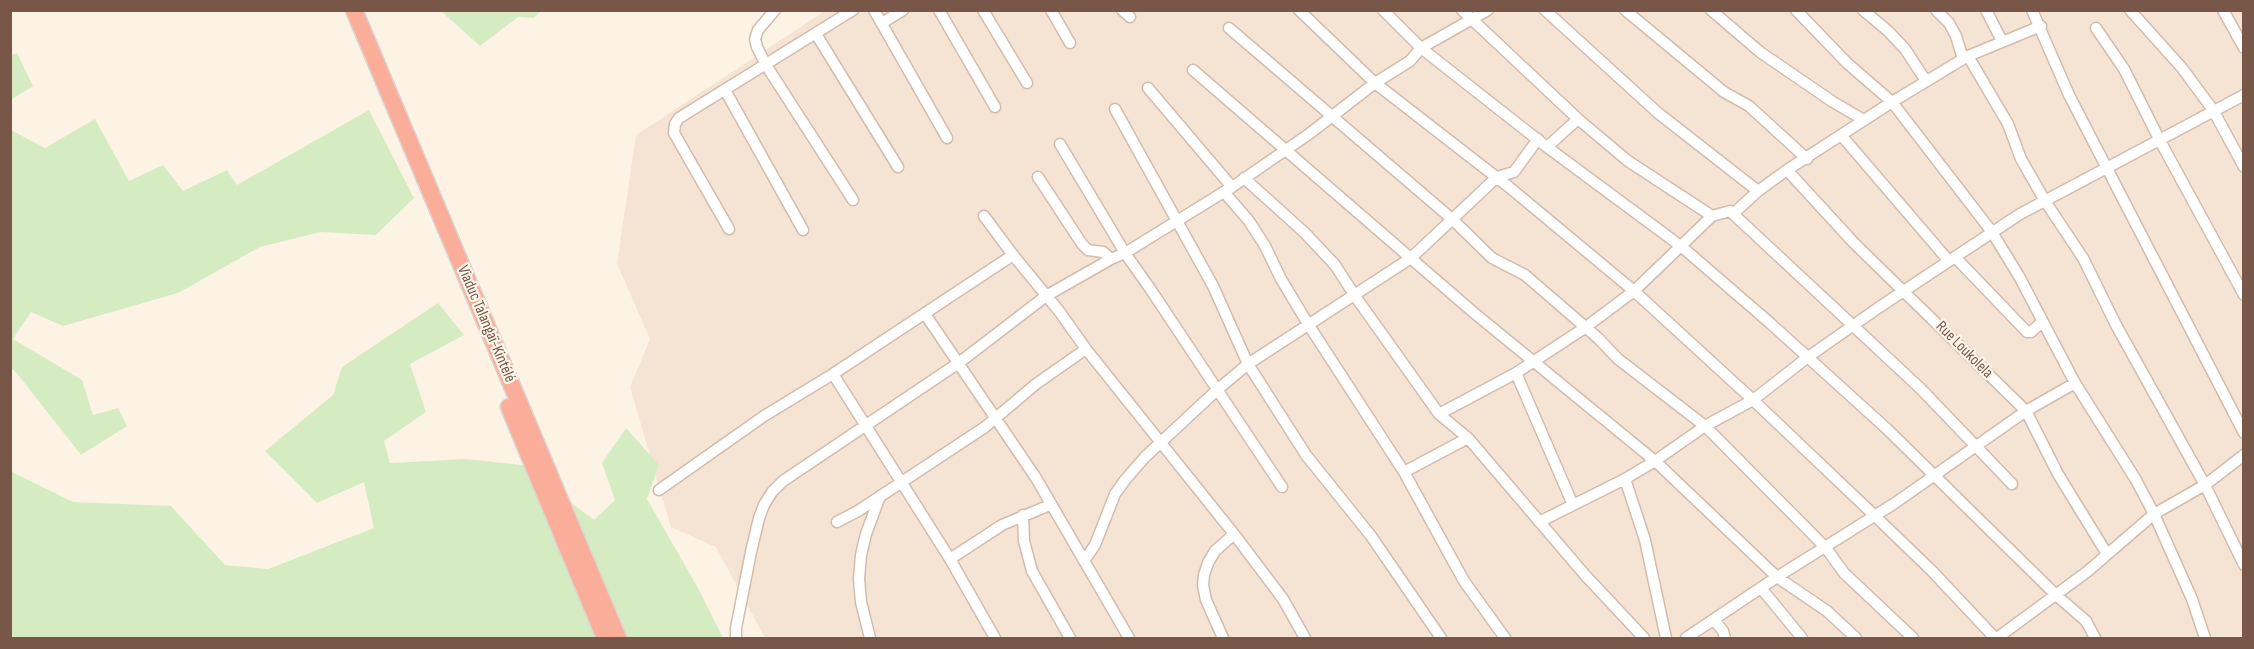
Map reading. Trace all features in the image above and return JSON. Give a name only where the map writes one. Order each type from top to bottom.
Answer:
[{"type":"highway","name":"Viaduc Talangaï-Kintélé","points":[[342,10],[605,639]]},
{"type":"highway","name":"Viaduc Talangaï-Kintélé","points":[[354,10],[618,639]]},
{"type":"street","points":[[775,10],[758,30],[755,39],[766,65],[853,200]]},
{"type":"street","points":[[729,229],[674,133],[675,124],[680,117],[853,10]]},
{"type":"street","points":[[874,10],[947,138]]},
{"type":"street","points":[[882,23],[903,10]]},
{"type":"street","points":[[939,10],[995,107]]},
{"type":"street","points":[[983,10],[1027,82]]},
{"type":"street","points":[[1051,10],[1070,43]]},
{"type":"street","points":[[1299,10],[1375,83],[1497,177],[1634,291],[1875,516],[1932,571],[1996,639],[2056,596],[2154,514],[2205,484],[2244,455]]},
{"type":"street","points":[[1383,10],[1421,48],[1547,147],[1682,247],[1808,357],[1887,429],[2056,596],[2086,621],[2095,639]]},
{"type":"street","points":[[1462,10],[1578,118],[1628,161],[1712,216]]},
{"type":"street","points":[[736,639],[751,552],[764,505],[772,492],[783,482],[960,362],[1046,296],[1125,253],[1228,189],[1286,150],[1375,83],[1410,61],[1421,48],[1488,10]]},
{"type":"street","points":[[1545,10],[1658,113],[1758,191]]},
{"type":"street","points":[[1624,10],[1717,87],[1749,106],[1807,159]]},
{"type":"street","points":[[1711,10],[1760,52],[1833,102],[1864,120]]},
{"type":"street","points":[[1796,10],[1847,63],[1892,102],[1992,232],[2020,278],[2075,383],[2136,480],[2154,514],[2192,599],[2205,639]]},
{"type":"street","points":[[1863,10],[1888,30],[1905,49],[1926,81]]},
{"type":"street","points":[[1936,10],[1952,30],[2008,124],[2021,159],[2045,201],[2083,258],[2116,325],[2205,484],[2244,565]]},
{"type":"street","points":[[1986,10],[2002,41]]},
{"type":"street","points":[[2032,10],[2041,26],[2068,94],[2244,433]]},
{"type":"street","points":[[2130,10],[2182,68],[2213,110],[2244,166]]},
{"type":"street","points":[[2223,10],[2244,48]]},
{"type":"street","points":[[1734,213],[1758,191],[1787,170],[1926,81],[1966,57],[2041,26]]},
{"type":"street","points":[[1229,28],[1452,219],[1492,258],[1525,275],[1586,327],[1618,359],[1705,426],[1826,548],[1844,573],[1913,639]]},
{"type":"street","points":[[2096,28],[2124,69],[2159,139],[2244,295]]},
{"type":"street","points":[[816,34],[898,167]]},
{"type":"street","points":[[1193,70],[1473,312],[1656,461],[1777,577],[1827,611],[1856,639]]},
{"type":"street","points":[[1148,88],[1228,189],[1249,221],[1308,324],[1404,472],[1464,581],[1505,639]]},
{"type":"street","points":[[724,90],[803,230]]},
{"type":"street","points":[[1541,521],[1625,479],[1656,461],[1705,426],[1753,400],[1808,357],[1992,232],[2106,167],[2244,94]]},
{"type":"street","points":[[1115,109],[1213,286],[1248,364],[1306,455],[1371,536],[1441,639]]},
{"type":"street","points":[[1547,147],[1578,118]]},
{"type":"street","points":[[1841,135],[1951,258],[2027,332],[2031,332],[2042,322]]},
{"type":"street","points":[[1084,561],[1095,545],[1115,494],[1134,468],[1217,390],[1248,364],[1411,258],[1497,177],[1508,176],[1514,172],[1538,139]]},
{"type":"street","points":[[1060,144],[1125,253],[1282,487]]},
{"type":"street","name":"Rue Loukolela","points":[[1787,170],[1903,291],[2025,411],[2058,474],[2107,554]]},
{"type":"street","points":[[1038,177],[1082,244],[1088,250],[1103,252],[1111,259]]},
{"type":"street","points":[[1244,178],[1305,232],[1335,265],[1354,296],[1439,414],[1468,438],[1585,575],[1644,639]]},
{"type":"street","points":[[1439,414],[1516,373],[1586,327],[1634,291],[1712,216],[1725,211],[1734,213],[1854,325],[1977,446],[2012,484]]},
{"type":"street","points":[[984,216],[1059,310],[1086,349],[1234,534],[1283,599],[1305,639]]},
{"type":"street","points":[[659,490],[764,416],[833,374],[1013,255]]},
{"type":"street","points":[[925,314],[960,362],[995,419],[1036,478],[1129,639]]},
{"type":"street","points":[[837,522],[902,482],[995,419],[1036,384],[1086,349]]},
{"type":"street","points":[[1516,373],[1573,505]]},
{"type":"street","points":[[833,374],[950,559],[995,639]]},
{"type":"street","points":[[1686,639],[1777,577],[1875,516],[2025,411],[2075,383]]},
{"type":"street","points":[[1404,472],[1468,438]]},
{"type":"street","points":[[1625,479],[1645,540],[1666,639]]},
{"type":"street","points":[[870,639],[861,602],[859,579],[866,534],[880,496]]},
{"type":"street","points":[[950,559],[1002,525],[1050,505]]},
{"type":"street","points":[[1023,515],[1024,541],[1032,571],[1070,639]]},
{"type":"street","points":[[1223,639],[1206,600],[1204,575],[1215,551],[1234,534]]},
{"type":"street","points":[[1761,588],[1802,639]]},
{"type":"street","points":[[1714,620],[1723,631],[1725,639]]},
{"type":"shaded area","points":[[825,11],[2243,11],[2243,638],[765,638],[716,547],[671,527],[630,387],[650,339],[617,264],[636,135]]},
{"type":"green space","points":[[444,10],[541,11],[534,18],[518,17],[480,46],[442,12]]},
{"type":"green space","points":[[17,53],[33,86],[11,100],[11,55]]},
{"type":"green space","points":[[369,110],[414,198],[376,235],[321,232],[260,247],[178,293],[63,326],[31,312],[13,339],[82,380],[93,415],[118,408],[127,426],[81,455],[15,371],[11,369],[11,130],[45,148],[95,119],[129,181],[163,165],[183,191],[227,170],[237,185]]},
{"type":"green space","points":[[438,303],[464,335],[410,364],[426,412],[384,441],[390,463],[466,459],[522,465],[594,520],[615,500],[602,463],[626,428],[659,465],[647,499],[698,588],[723,638],[11,638],[10,471],[73,502],[171,506],[225,565],[268,569],[374,528],[364,482],[317,503],[265,451],[333,395],[342,367]]}]
